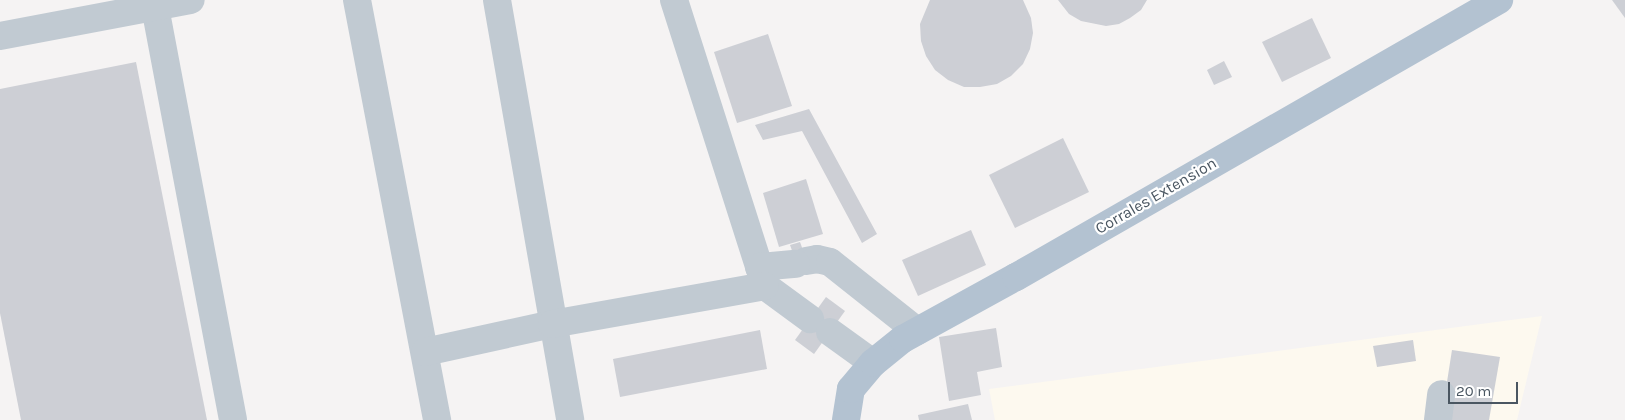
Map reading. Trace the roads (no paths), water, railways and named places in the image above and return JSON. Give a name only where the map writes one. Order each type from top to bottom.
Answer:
[{"type":"main road","name":"Corrales Extension","points":[[846,420],[852,389],[873,363],[903,338],[1499,0]]},
{"type":"lane","points":[[0,36],[106,8],[155,7],[192,0]]},
{"type":"lane","points":[[357,0],[438,420]]},
{"type":"lane","points":[[496,0],[570,420]]},
{"type":"lane","points":[[674,0],[762,276],[820,326],[873,363]]},
{"type":"lane","points":[[155,7],[233,420]]},
{"type":"lane","points":[[425,352],[762,276],[801,262],[817,259],[830,262],[917,331]]}]
